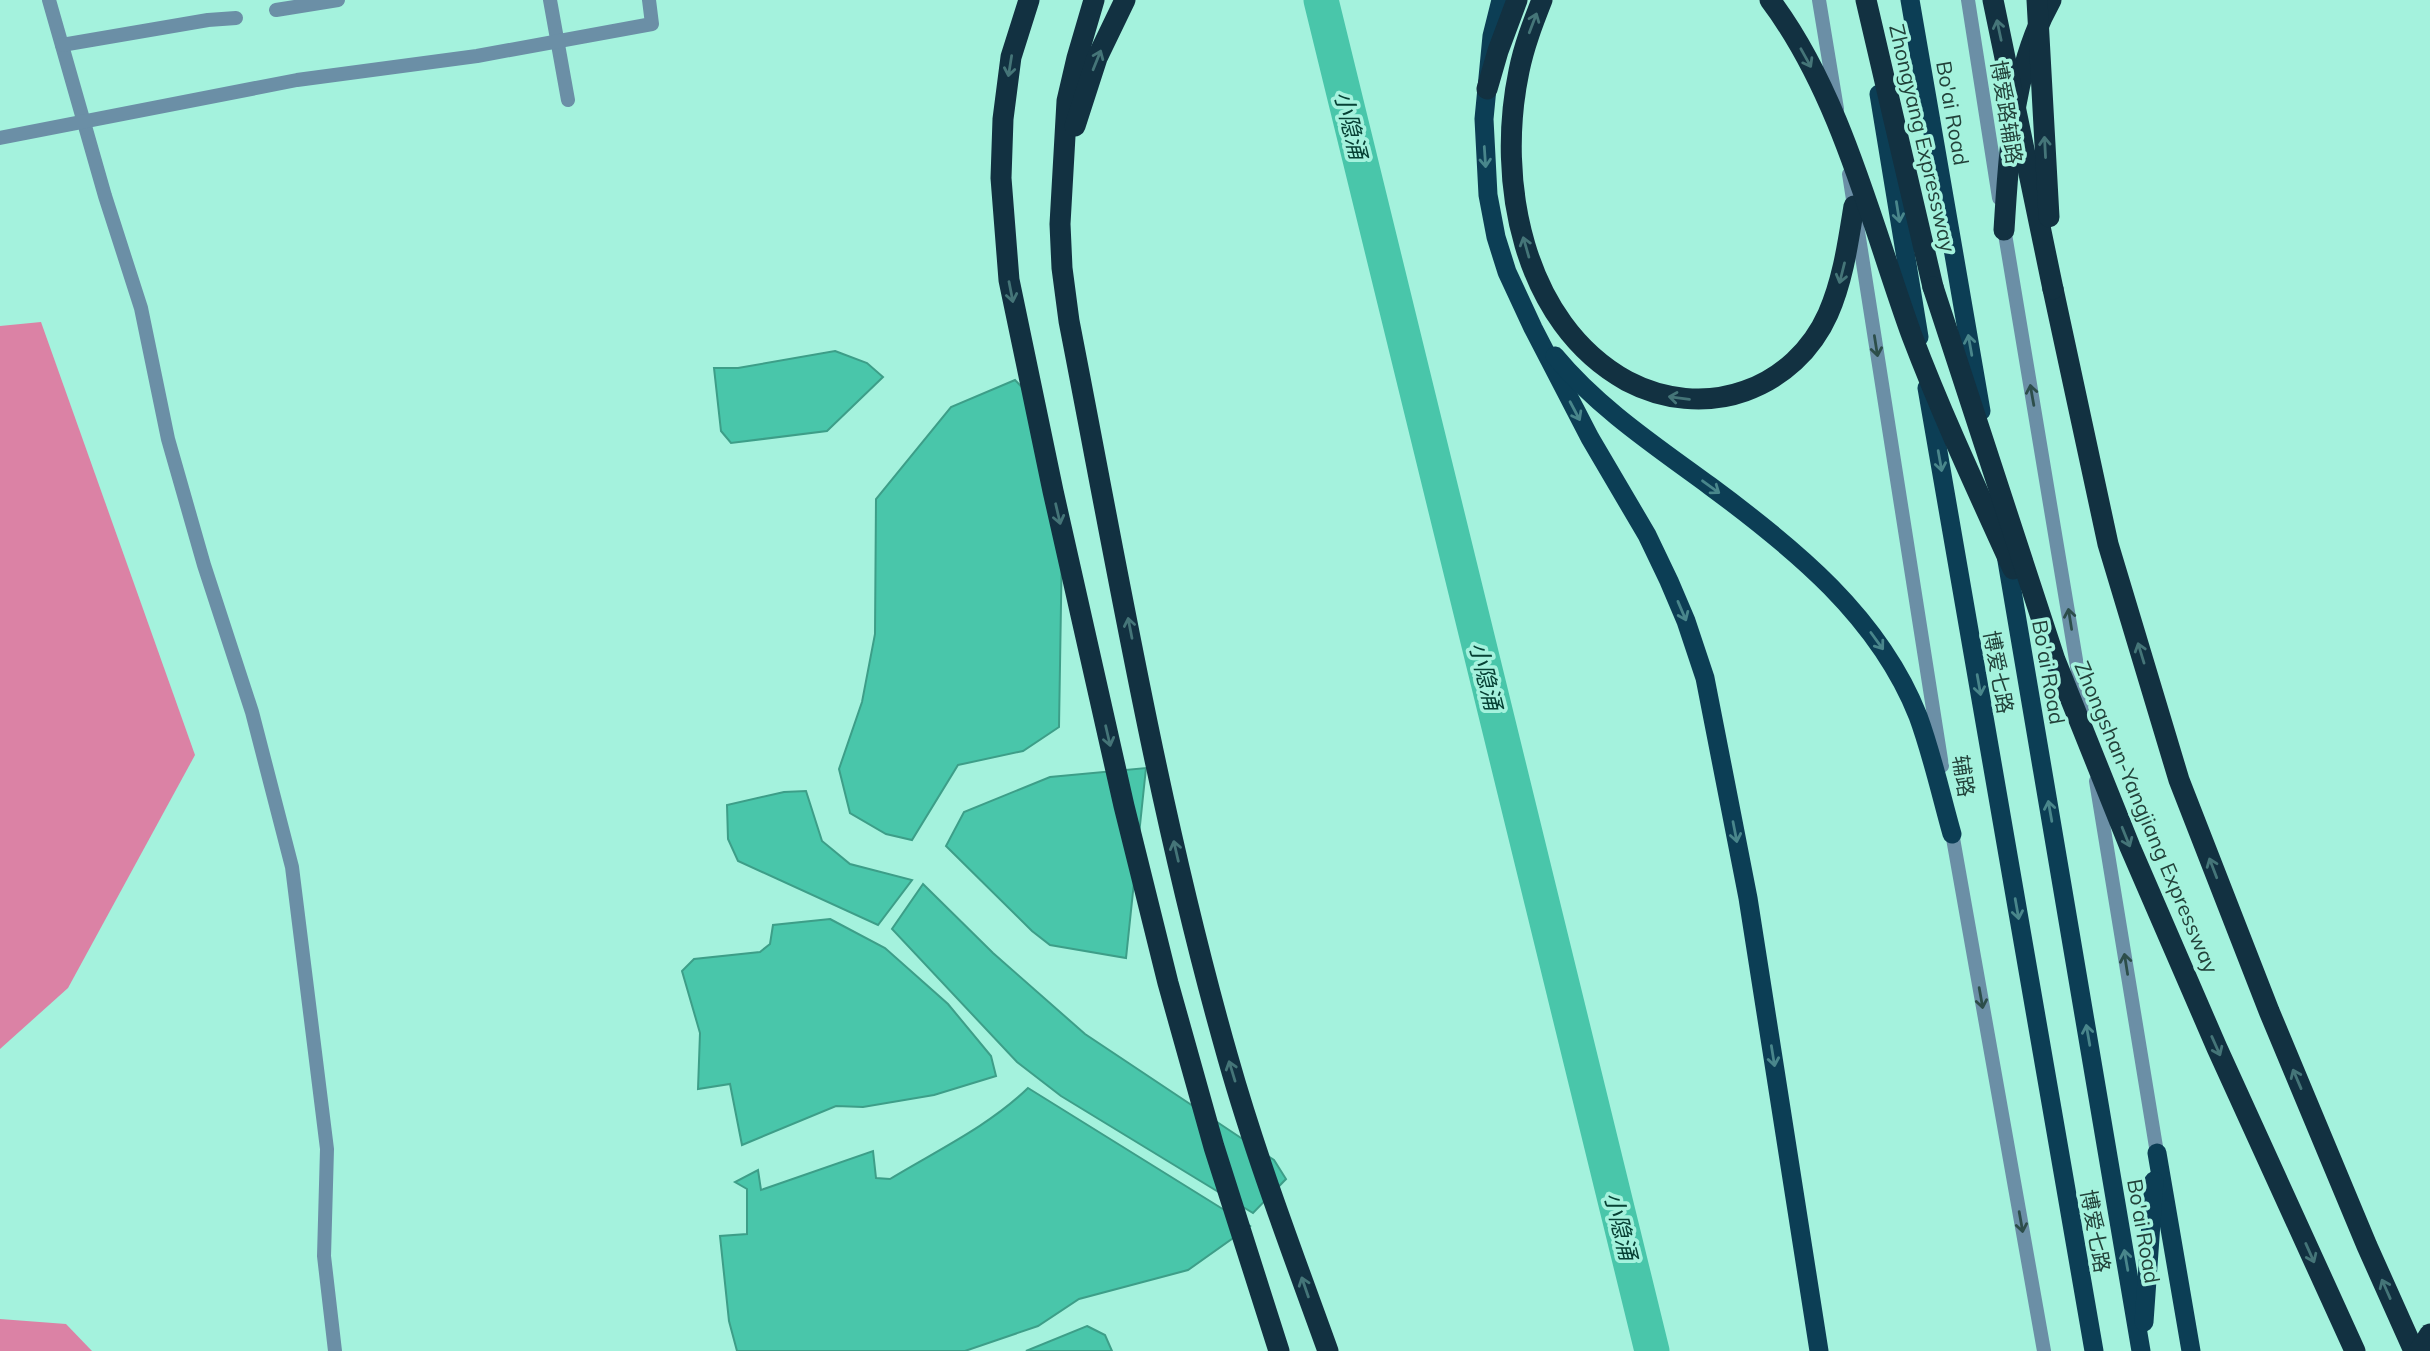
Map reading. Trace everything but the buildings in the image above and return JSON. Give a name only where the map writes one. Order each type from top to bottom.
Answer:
[{"type":"highway","points":[[1029,0],[1011,57],[1003,119],[1001,178],[1009,280],[1109,741],[1168,983],[1207,1124],[1279,1351]]},
{"type":"highway","points":[[1094,0],[1067,101],[1060,224],[1069,321],[1164,797],[1228,1057],[1254,1142],[1328,1351]]},
{"type":"highway","points":[[1062,172],[1097,58],[1125,0]]},
{"type":"highway","points":[[1501,0],[1492,36],[1484,151],[1488,195],[1496,237],[1507,272],[1532,328],[1590,438],[1647,535],[1686,621],[1705,678],[1748,898],[1819,1351]]},
{"type":"highway","points":[[1487,89],[1497,51],[1517,0]]},
{"type":"highway","points":[[1542,0],[1529,33],[1513,110],[1511,148],[1519,218],[1532,267],[1548,302],[1566,329],[1591,356],[1612,372],[1638,387],[1665,396],[1696,400],[1728,397],[1758,387],[1787,369],[1808,347],[1827,316],[1840,281],[1854,206]]},
{"type":"highway","points":[[1770,0],[1797,41],[1824,95],[1858,178],[1937,398],[2055,660]]},
{"type":"highway","name":"Zhongshan-Yangjiang Expressway","points":[[1865,0],[1933,287],[2055,660],[2135,860],[2355,1351]]},
{"type":"highway","name":"博爱七路","points":[[1865,0],[1932,416],[2094,1351]]},
{"type":"highway","name":"Bo'ai Road","points":[[1910,0],[2141,1351]]},
{"type":"highway","points":[[1993,0],[2053,289]]},
{"type":"highway","points":[[2037,0],[2053,289]]},
{"type":"highway","points":[[2004,230],[2013,126],[2021,84],[2031,47],[2051,0]]},
{"type":"highway","name":"Zhongshan-Yangjiang Expressway","points":[[2053,289],[2108,544],[2179,780],[2269,1012],[2367,1246],[2417,1351]]},
{"type":"highway","points":[[1532,328],[1558,360],[1595,397],[1784,543],[1814,570],[1862,622],[1892,663],[1918,716],[1952,834]]},
{"type":"highway","points":[[2141,1351],[2157,1153]]},
{"type":"highway","points":[[2157,1153],[2191,1351]]},
{"type":"highway","points":[[2417,1351],[2430,1334]]},
{"type":"street","points":[[49,0],[141,308],[168,439],[204,565],[252,712],[292,867],[326,1137],[324,1256],[335,1351]]},
{"type":"street","points":[[276,10],[338,0]]},
{"type":"street","points":[[550,0],[568,100]]},
{"type":"street","points":[[0,138],[297,80],[477,56],[652,24],[649,0]]},
{"type":"street","points":[[1819,0],[1854,206]]},
{"type":"street","name":"博爱路辅路","points":[[1968,0],[2157,1153]]},
{"type":"street","points":[[62,45],[208,20],[236,18]]},
{"type":"street","name":"辅路","points":[[1854,206],[1952,834],[2044,1351]]},
{"type":"shaded area","points":[[41,322],[195,755],[68,988],[0,1049],[0,326]]},
{"type":"shaded area","points":[[835,351],[867,363],[883,377],[827,431],[731,443],[721,431],[714,368],[738,368]]},
{"type":"shaded area","points":[[1015,380],[1038,404],[1062,542],[1059,727],[1023,751],[958,765],[912,840],[886,834],[850,813],[839,769],[862,702],[875,634],[876,499],[951,407]]},
{"type":"shaded area","points":[[1146,768],[1126,958],[1050,945],[1032,931],[946,846],[964,812],[1050,777]]},
{"type":"shaded area","points":[[806,791],[822,841],[850,864],[912,880],[878,925],[738,861],[728,839],[727,805],[784,792]]},
{"type":"shaded area","points":[[923,884],[993,953],[1085,1034],[1274,1160],[1286,1179],[1253,1213],[1061,1096],[1017,1062],[892,929]]},
{"type":"shaded area","points":[[830,919],[885,948],[948,1004],[991,1056],[996,1076],[934,1095],[863,1107],[836,1106],[742,1145],[730,1084],[698,1089],[700,1033],[682,971],[694,959],[760,952],[770,944],[773,925]]},
{"type":"shaded area","points":[[1028,1088],[1250,1226],[1188,1270],[1079,1299],[1038,1326],[965,1351],[737,1351],[729,1321],[720,1236],[747,1234],[747,1189],[735,1182],[758,1170],[761,1190],[873,1151],[876,1178],[890,1179],[979,1126]]},
{"type":"shaded area","points":[[0,1319],[66,1324],[92,1351],[0,1351]]},
{"type":"shaded area","points":[[1087,1326],[1105,1335],[1112,1351],[1026,1351]]},
{"type":"waterway","name":"小隐涌","points":[[1321,0],[1652,1351]]}]
